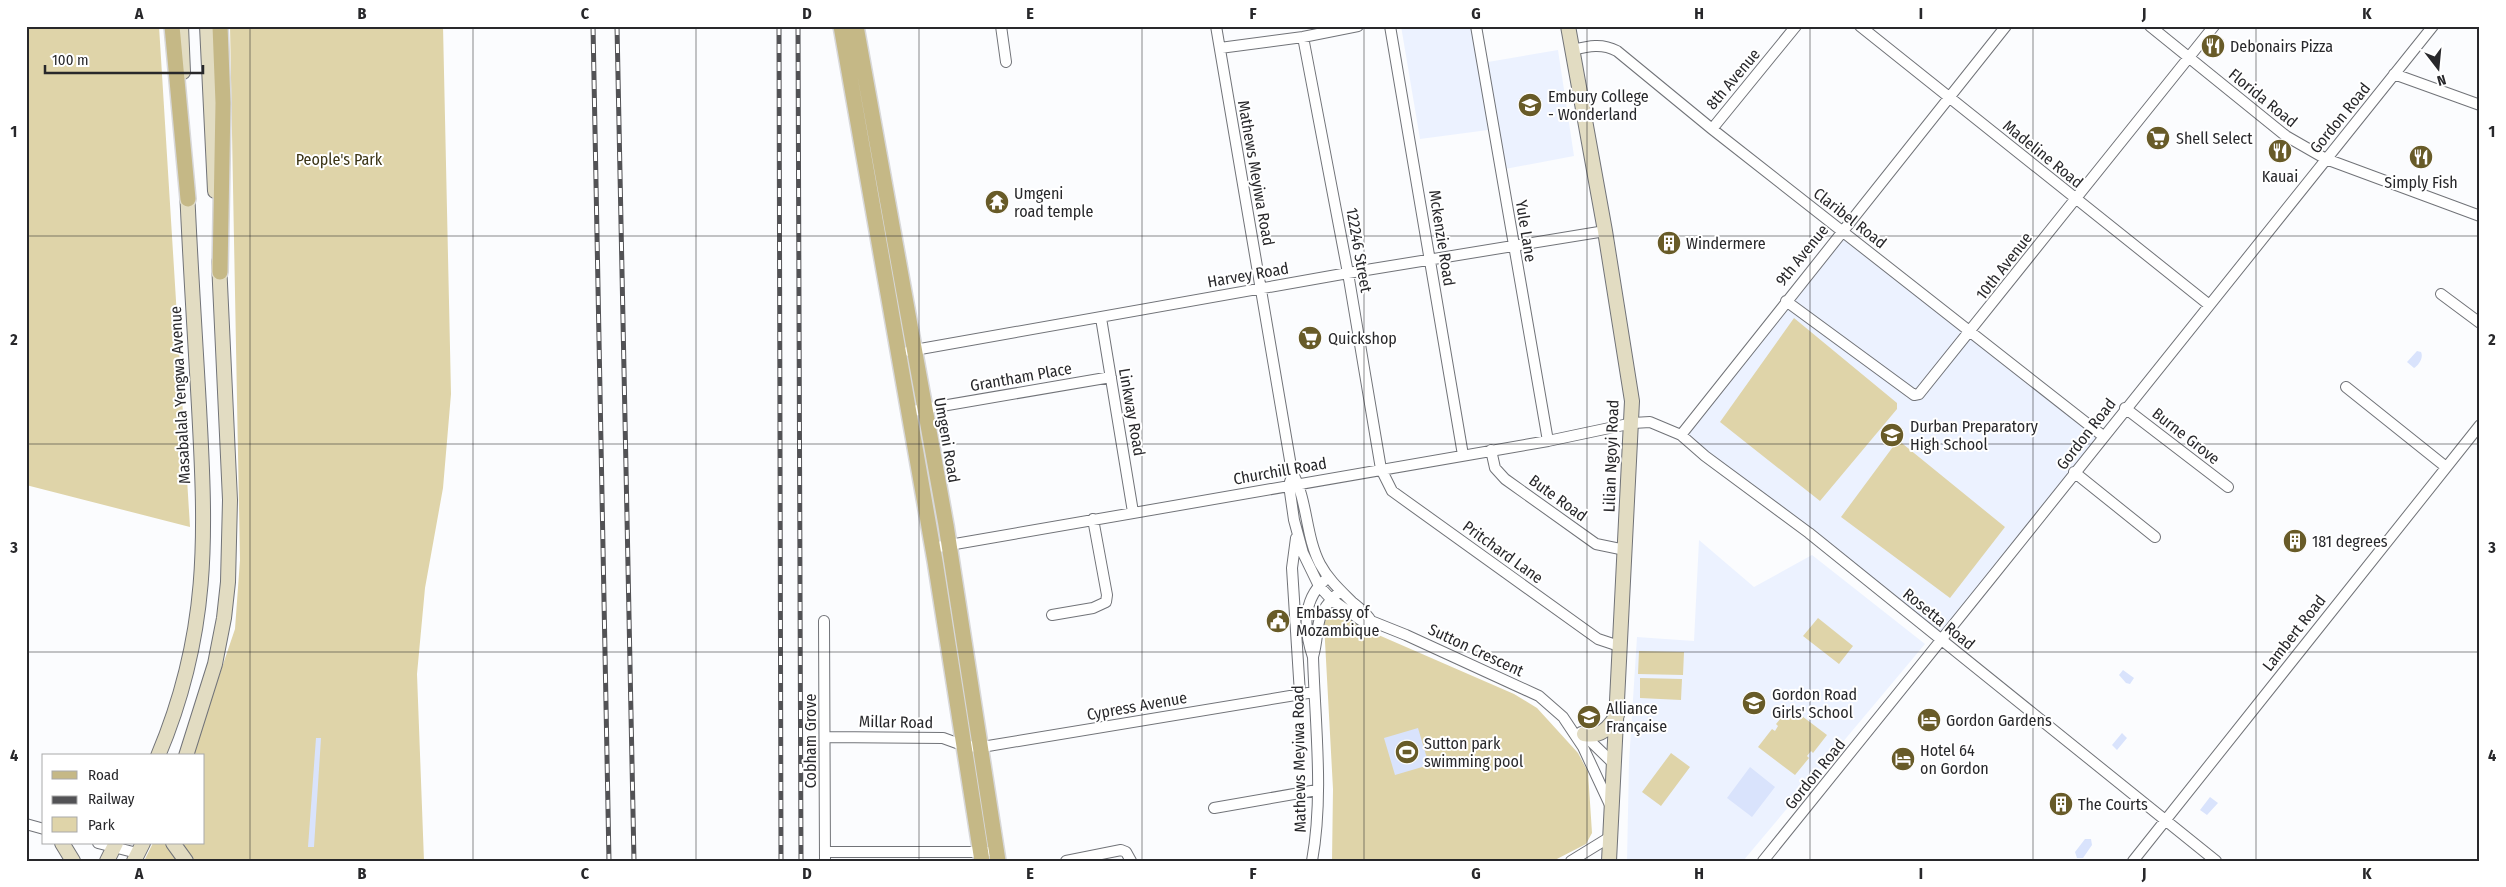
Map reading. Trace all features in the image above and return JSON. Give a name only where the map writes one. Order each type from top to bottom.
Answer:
[{"type":"main road","points":[[172,26],[188,198]]},
{"type":"main road","name":"Masabalala Yengwa Avenue","points":[[159,754],[172,722],[184,683],[197,622],[202,584],[204,539],[181,26]]},
{"type":"main road","points":[[187,754],[215,664],[224,618],[228,573],[230,500],[207,26]]},
{"type":"main road","points":[[220,26],[223,103],[220,272]]},
{"type":"main road","name":"Umgeni Road","points":[[841,26],[932,548],[982,857]]},
{"type":"main road","name":"Umgeni Road","points":[[856,26],[949,545],[982,748],[997,856]]},
{"type":"main road","name":"Lilian Ngoyi Road","points":[[1568,26],[1605,231],[1632,401],[1633,424],[1619,646],[1609,861]]},
{"type":"main road","points":[[946,634],[962,632]]},
{"type":"main road","points":[[1584,734],[1593,736],[1602,733],[1617,715]]},
{"type":"main road","points":[[63,844],[72,861]]},
{"type":"main road","points":[[174,844],[186,861]]},
{"type":"main road","points":[[107,861],[114,845]]},
{"type":"street","points":[[1001,26],[1006,62]]},
{"type":"street","name":"Mathews Meyiwa Road","points":[[1216,26],[1294,484],[1297,534],[1303,553],[1320,586]]},
{"type":"street","points":[[1220,48],[1303,37],[1358,26]]},
{"type":"street","name":"Mckenzie Road","points":[[1390,26],[1463,455]]},
{"type":"street","name":"Yule Lane","points":[[1476,26],[1548,441]]},
{"type":"street","name":"8th Avenue","points":[[1712,128],[1796,26]]},
{"type":"street","name":"Madeline Road","points":[[1860,26],[2208,304]]},
{"type":"street","name":"9th Avenue","points":[[1681,435],[2006,26]]},
{"type":"street","name":"Florida Road","points":[[2150,26],[2286,136],[2326,159],[2480,216]]},
{"type":"street","name":"10th Avenue","points":[[1786,301],[1914,395],[1924,390],[2214,26]]},
{"type":"street","name":"Gordon Road","points":[[1763,861],[1942,642],[2125,408],[2433,26]]},
{"type":"street","name":"122246 Street","points":[[1303,37],[1348,273],[1381,469]]},
{"type":"street","name":"Claribel Road","points":[[1572,50],[1597,45],[1608,46],[1617,51],[2103,436]]},
{"type":"street","points":[[2394,74],[2480,105]]},
{"type":"street","name":"Harvey Road","points":[[898,353],[1260,288],[1605,231]]},
{"type":"street","points":[[2441,294],[2480,323]]},
{"type":"street","name":"Linkway Road","points":[[1101,318],[1134,512]]},
{"type":"street","name":"Grantham Place","points":[[907,412],[1111,377]]},
{"type":"street","points":[[2346,387],[2446,467]]},
{"type":"street","name":"Burne Grove","points":[[2125,408],[2228,488]]},
{"type":"street","name":"Rosetta Road","points":[[1633,424],[1657,424],[1681,435],[1705,456],[1809,533],[2216,861]]},
{"type":"street","name":"Churchill Road","points":[[932,548],[1548,441],[1633,424]]},
{"type":"street","name":"Lambert Road","points":[[2133,861],[2480,425]]},
{"type":"street","name":"Bute Road","points":[[1492,450],[1495,468],[1505,479],[1596,544],[1625,550]]},
{"type":"street","name":"Pritchard Lane","points":[[1381,469],[1392,491],[1598,639],[1619,646]]},
{"type":"street","points":[[2074,472],[2155,537]]},
{"type":"street","name":"Mathews Meyiwa Road","points":[[1294,484],[1313,549],[1329,577],[1308,603],[1309,646],[1313,657]]},
{"type":"street","points":[[1052,615],[1093,608],[1106,602],[1107,596],[1093,519]]},
{"type":"street","points":[[1297,534],[1292,568],[1300,694]]},
{"type":"street","name":"Sutton Crescent","points":[[1329,577],[1340,591],[1367,614],[1371,621]]},
{"type":"street","name":"Sutton Crescent","points":[[1320,586],[1331,599],[1362,621],[1371,621],[1507,680],[1539,696],[1584,734],[1614,764]]},
{"type":"street","name":"Mathews Meyiwa Road","points":[[1312,861],[1316,837],[1317,790],[1313,657],[1318,619],[1322,609],[1340,591]]},
{"type":"street","name":"Cobham Grove","points":[[824,621],[825,857]]},
{"type":"street","name":"Cypress Avenue","points":[[965,746],[982,748],[1314,692]]},
{"type":"street","name":"Sutton Crescent","points":[[1563,717],[1589,757],[1611,806]]},
{"type":"street","name":"Millar Road","points":[[825,737],[943,738],[965,746]]},
{"type":"street","points":[[1214,808],[1317,790]]},
{"type":"street","points":[[26,824],[42,828]]},
{"type":"street","points":[[1570,861],[1610,837]]},
{"type":"street","points":[[114,845],[138,852]]},
{"type":"street","points":[[1066,861],[1116,850],[1128,856]]},
{"type":"street","points":[[825,857],[997,856]]},
{"type":"shaded area","points":[[1401,26],[1472,26],[1488,130],[1420,139]]},
{"type":"shaded area","name":"Embury College - Wonderland","points":[[1558,50],[1574,156],[1505,169],[1488,62]]},
{"type":"shaded area","name":"Durban Preparatory High School","points":[[1842,230],[2103,436],[1942,642],[1681,435]]},
{"type":"shaded area","name":"Gordon Road Girls' School","points":[[1699,540],[1754,587],[1812,555],[1925,644],[1743,861],[1627,861],[1629,762],[1637,637],[1694,641]]},
{"type":"green space","points":[[26,26],[159,26],[190,527],[26,485]]},
{"type":"green space","name":"People's Park","points":[[230,26],[443,26],[451,394],[443,488],[425,588],[417,674],[424,861],[144,861],[152,844],[205,844],[205,754],[193,754],[235,629],[240,560]]},
{"type":"green space","points":[[1794,318],[1897,403],[1897,409],[1820,501],[1720,422]]},
{"type":"green space","points":[[1898,440],[2005,527],[1950,598],[1841,517]]},
{"type":"green space","points":[[1328,613],[1343,613],[1367,630],[1514,694],[1537,708],[1578,753],[1588,772],[1592,833],[1586,844],[1553,861],[1332,861],[1333,789],[1324,623]]},
{"type":"green space","points":[[1818,618],[1853,646],[1839,664],[1803,636]]},
{"type":"green space","points":[[1639,651],[1684,652],[1683,675],[1638,674]]},
{"type":"green space","points":[[1640,678],[1682,679],[1681,700],[1640,698]]},
{"type":"green space","points":[[1790,707],[1827,735],[1813,753],[1811,751],[1807,756],[1809,758],[1795,775],[1758,747],[1772,729],[1775,731],[1778,726],[1776,724]]},
{"type":"green space","points":[[1671,753],[1690,767],[1661,806],[1642,792]]},
{"type":"water","points":[[2417,351],[2421,352],[2422,357],[2419,364],[2414,368],[2407,362]]},
{"type":"water","points":[[2123,670],[2134,678],[2130,684],[2126,683],[2119,675]]},
{"type":"water","name":"Sutton park swimming pool","points":[[1418,728],[1429,765],[1395,775],[1384,738]]},
{"type":"water","points":[[2122,733],[2127,738],[2117,750],[2112,745]]},
{"type":"water","points":[[316,738],[321,738],[314,847],[308,847]]},
{"type":"water","points":[[1750,767],[1775,787],[1752,817],[1727,798]]},
{"type":"water","points":[[2210,797],[2218,803],[2207,815],[2200,810]]},
{"type":"water","points":[[2085,839],[2091,839],[2092,845],[2083,858],[2077,858],[2075,852]]},
{"type":"railway","points":[[593,26],[609,861]]},
{"type":"railway","points":[[617,26],[634,861]]},
{"type":"railway","points":[[779,26],[781,861]]},
{"type":"railway","points":[[798,26],[801,861]]},
{"type":"place","name":"Debonairs Pizza","points":[[2213,46]]},
{"type":"place","name":"Embury College - Wonderland","points":[[1530,105]]},
{"type":"place","name":"Shell Select","points":[[2158,138]]},
{"type":"place","name":"Kauai","points":[[2280,151]]},
{"type":"place","name":"Simply Fish","points":[[2421,157]]},
{"type":"place","name":"Umgeni road temple","points":[[997,202]]},
{"type":"place","name":"Windermere","points":[[1669,243]]},
{"type":"place","name":"Quickshop","points":[[1310,338]]},
{"type":"place","name":"Durban Preparatory High School","points":[[1892,435]]},
{"type":"place","name":"181 degrees","points":[[2295,541]]},
{"type":"place","name":"Embassy of Mozambique","points":[[1278,621]]},
{"type":"place","name":"Gordon Road Girls' School","points":[[1754,703]]},
{"type":"place","name":"Alliance Française","points":[[1589,717]]},
{"type":"place","name":"Gordon Gardens","points":[[1929,720]]},
{"type":"place","name":"Sutton park swimming pool","points":[[1407,752]]},
{"type":"place","name":"Hotel 64 on Gordon","points":[[1903,759]]},
{"type":"place","name":"The Courts","points":[[2061,804]]}]
